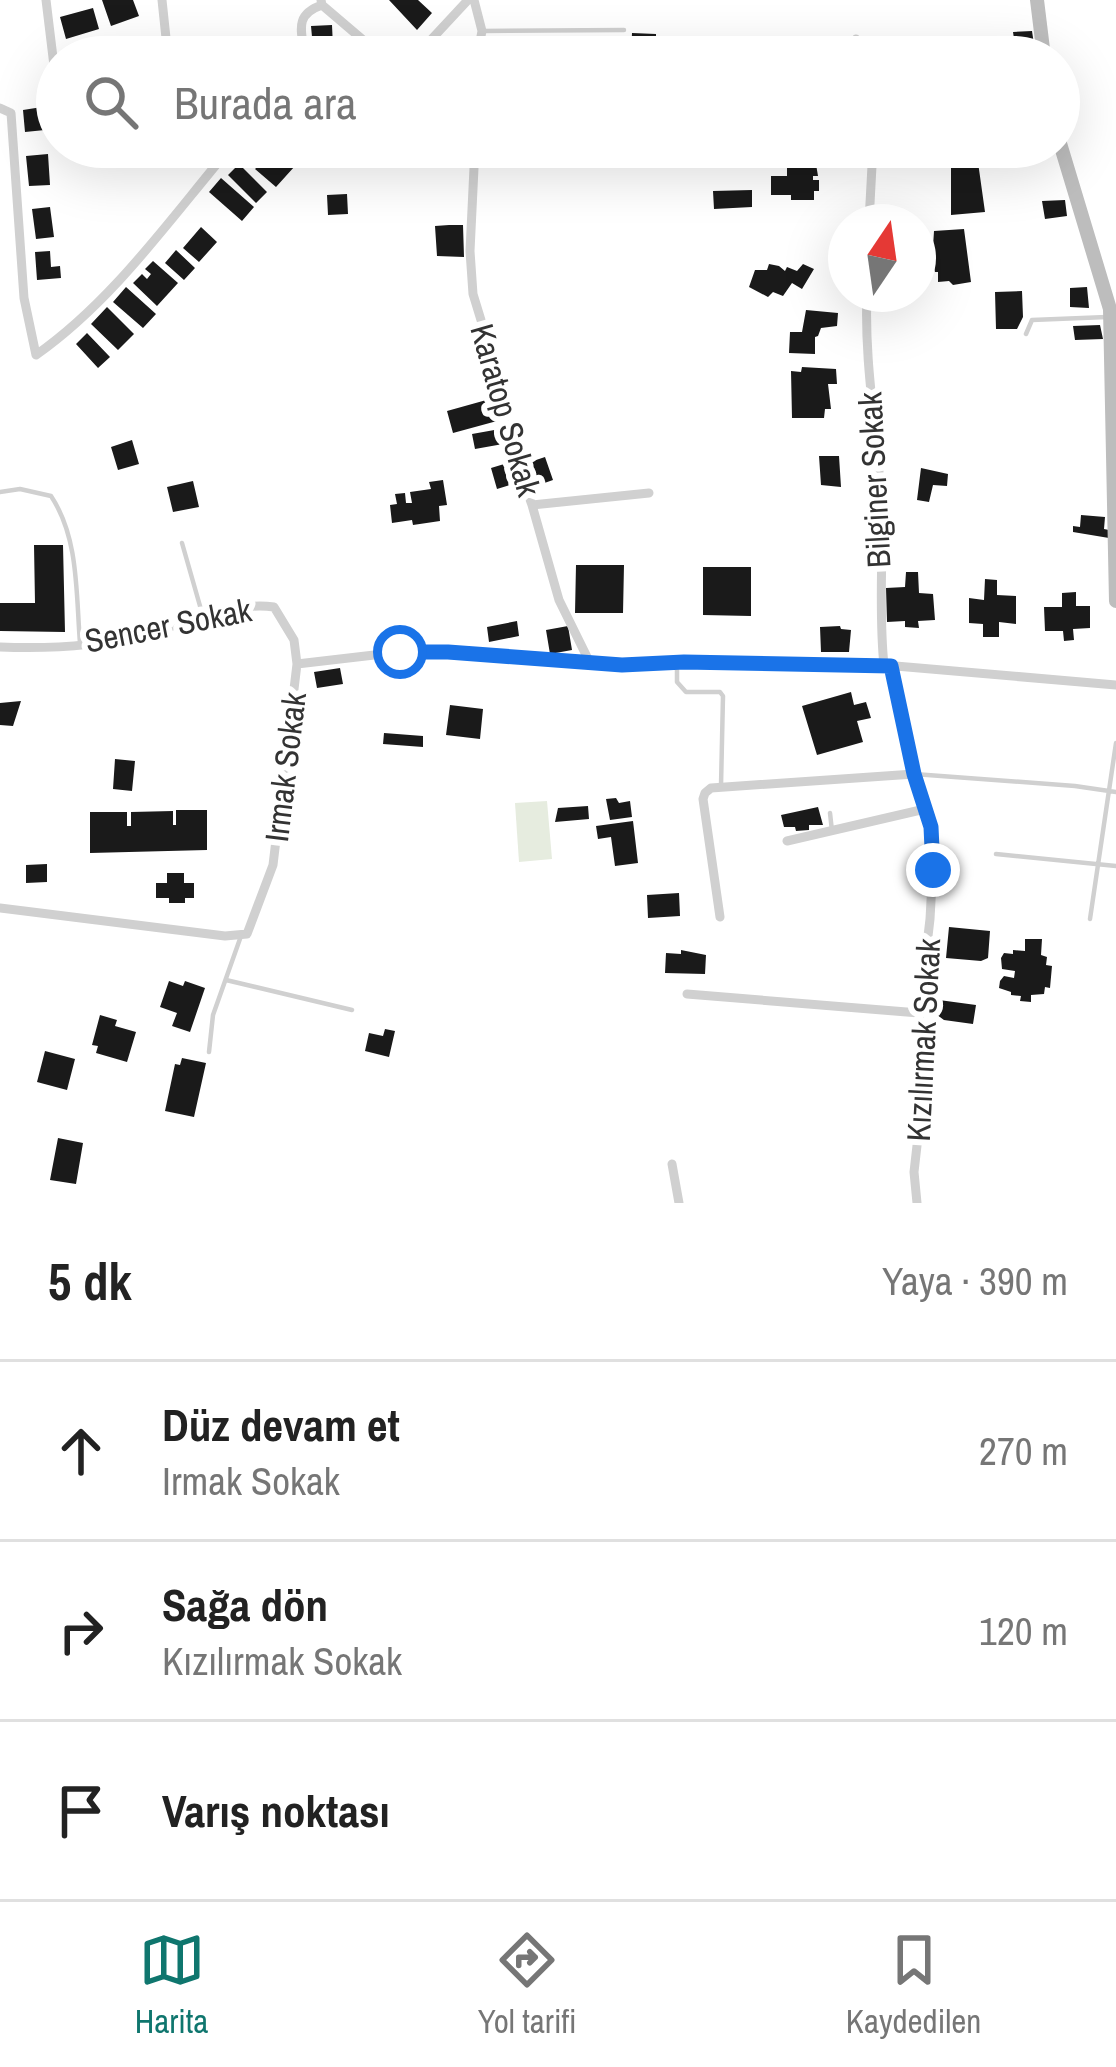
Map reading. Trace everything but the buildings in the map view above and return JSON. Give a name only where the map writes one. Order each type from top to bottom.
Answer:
[{"type":"street","points":[[46,0],[50,36]]},
{"type":"street","points":[[162,0],[166,36]]},
{"type":"street","points":[[436,36],[471,0],[481,36]]},
{"type":"street","points":[[1036,0],[1041,36]]},
{"type":"street","points":[[302,36],[303,17],[321,3],[359,36]]},
{"type":"street","points":[[0,108],[11,113],[24,298],[36,355],[72,330],[213,168]]},
{"type":"street","name":"Karatop Sokak","points":[[474,168],[473,294],[511,444],[559,600],[590,663]]},
{"type":"street","points":[[870,204],[872,168]]},
{"type":"street","points":[[1067,168],[1110,309],[1116,601]]},
{"type":"street","name":"Bilginer Sokak","points":[[866,312],[868,378],[877,429],[880,606],[887,666]]},
{"type":"street","points":[[532,506],[649,493]]},
{"type":"street","name":"Sencer Sokak","points":[[0,647],[34,648],[138,636],[254,604],[274,607],[294,640],[297,664]]},
{"type":"street","name":"Irmak Sokak","points":[[241,936],[251,926],[273,866],[297,664],[400,652],[448,652],[622,665],[887,666],[1116,685]]},
{"type":"street","name":"Kızılırmak Sokak","points":[[887,666],[931,827],[930,919],[919,1013],[917,1203]]},
{"type":"street","points":[[720,917],[703,799],[711,788],[914,774]]},
{"type":"street","points":[[787,841],[925,809]]},
{"type":"street","points":[[0,908],[241,936]]},
{"type":"street","points":[[687,994],[919,1013]]},
{"type":"street","points":[[672,1164],[679,1203]]},
{"type":"lane","points":[[482,31],[624,30]]},
{"type":"lane","points":[[1026,334],[1032,320],[1110,317]]},
{"type":"lane","points":[[0,492],[20,489],[51,496],[64,515],[80,644]]},
{"type":"lane","points":[[182,543],[203,618]]},
{"type":"lane","points":[[677,662],[677,682],[686,692],[720,692],[723,696],[721,788]]},
{"type":"lane","points":[[1090,919],[1113,791],[1116,743]]},
{"type":"lane","points":[[914,774],[1113,791]]},
{"type":"lane","points":[[830,813],[832,831]]},
{"type":"lane","points":[[996,854],[1116,866]]},
{"type":"lane","points":[[209,1052],[213,1016],[241,936]]},
{"type":"lane","points":[[226,980],[352,1010]]},
{"type":"shaded area","points":[[547,801],[552,859],[519,862],[515,803]]},
{"type":"route","points":[[400,652],[622,665],[795,662],[891,666],[914,774],[931,827],[933,870]]}]
